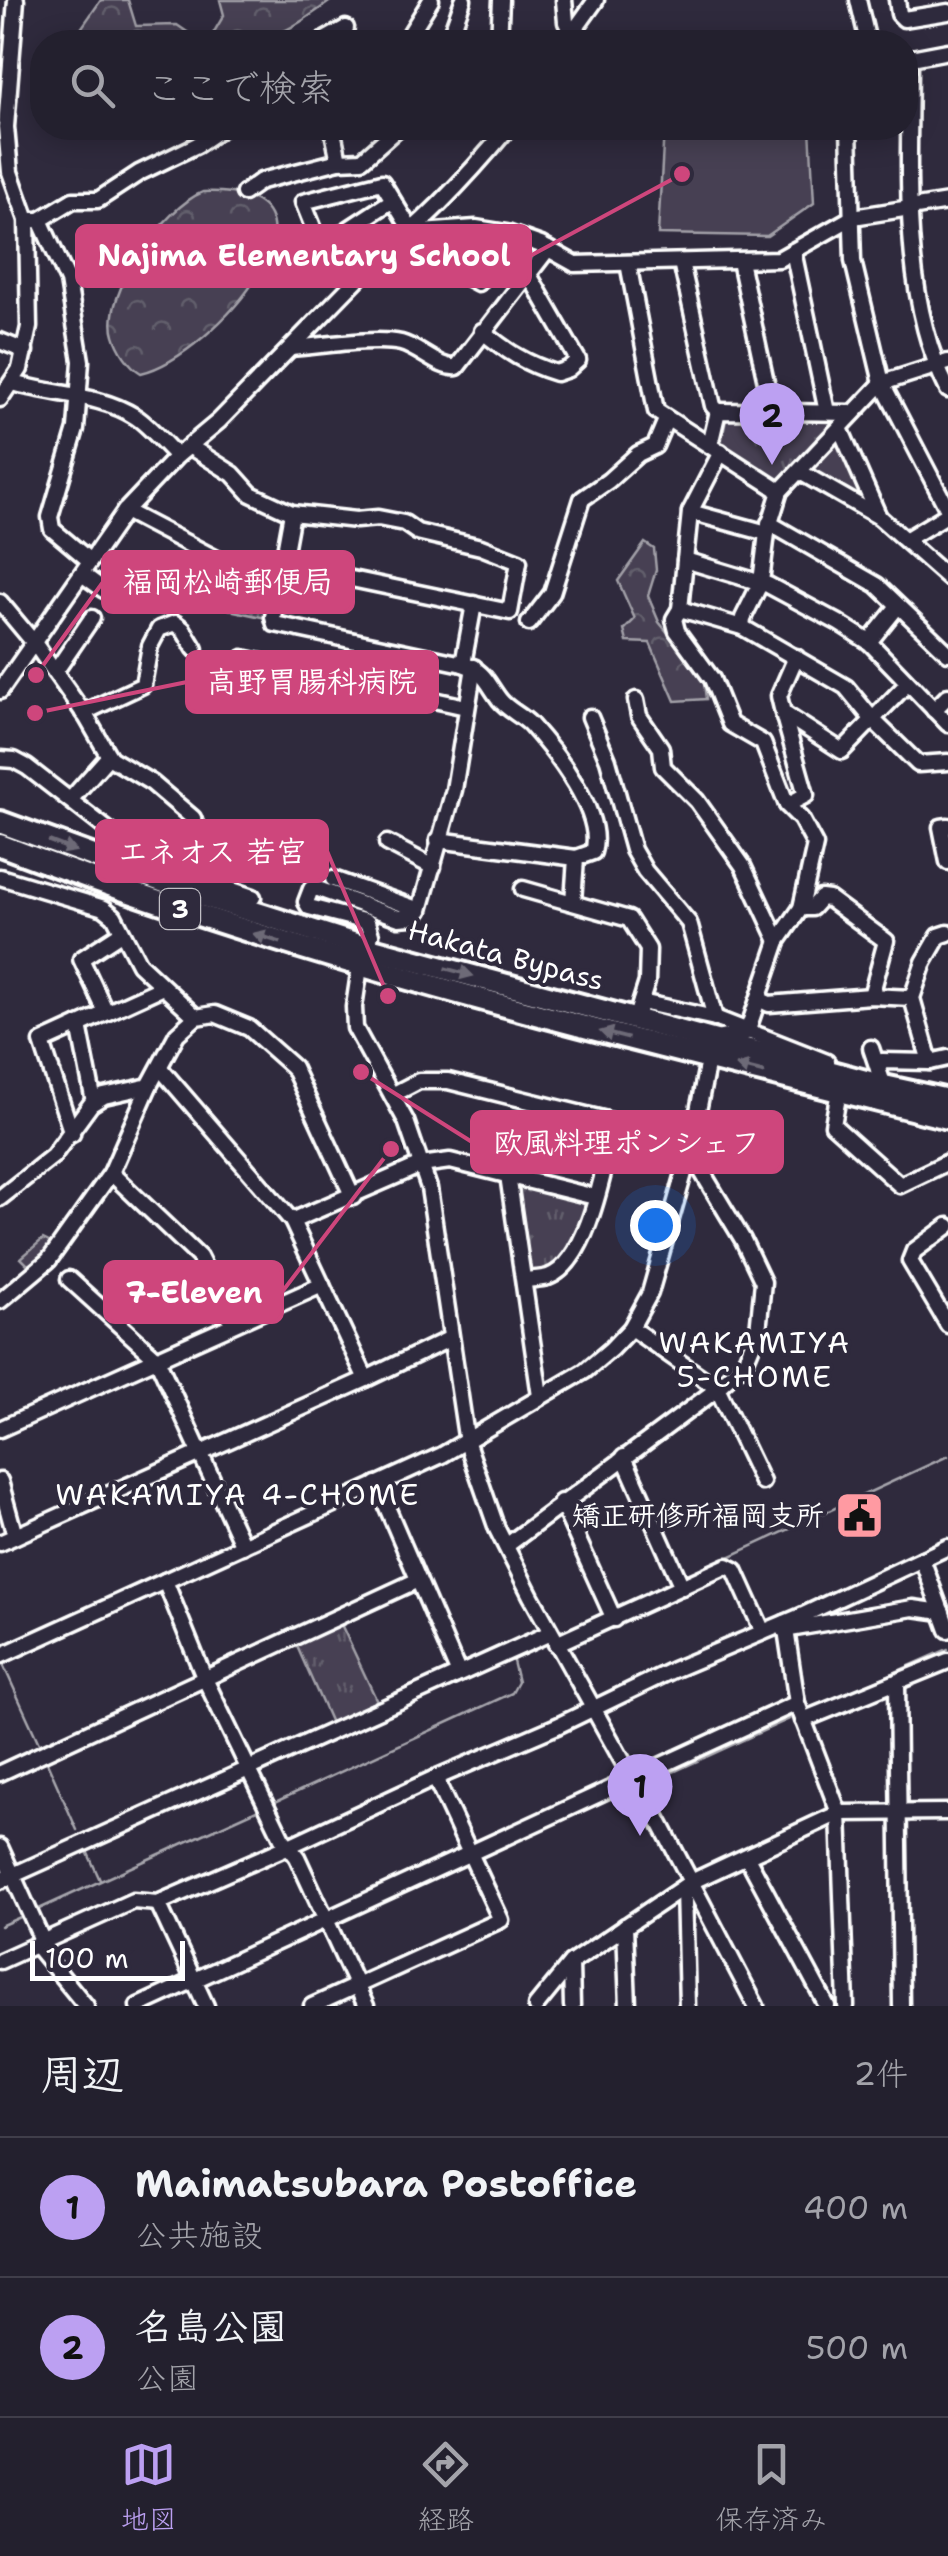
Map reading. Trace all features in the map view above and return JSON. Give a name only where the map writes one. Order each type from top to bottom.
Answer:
[{"type":"highway","name":"Hakata Bypass","points":[[0,822],[104,862],[206,888],[362,957],[639,1010],[838,1091],[948,1118]]},
{"type":"highway","name":"Hakata Bypass","points":[[0,845],[74,873],[362,957],[881,1078],[948,1100]]},
{"type":"street","points":[[16,0],[5,169],[68,281],[82,361],[76,429],[50,517],[52,529],[104,590]]},
{"type":"street","points":[[412,30],[431,0]]},
{"type":"street","points":[[452,30],[463,0]]},
{"type":"street","points":[[500,30],[502,0]]},
{"type":"street","points":[[564,0],[567,30]]},
{"type":"street","points":[[575,30],[596,0]]},
{"type":"street","points":[[858,0],[865,30]]},
{"type":"street","points":[[897,0],[904,19],[948,12]]},
{"type":"street","points":[[342,30],[346,28]]},
{"type":"street","points":[[0,50],[11,36]]},
{"type":"street","points":[[918,56],[948,51]]},
{"type":"street","points":[[34,220],[74,200],[98,200],[204,140]]},
{"type":"street","points":[[335,140],[339,161]]},
{"type":"street","points":[[244,193],[260,181],[339,161],[362,160],[384,140]]},
{"type":"street","points":[[0,691],[126,511],[376,258],[406,235],[497,140]]},
{"type":"street","points":[[849,140],[853,261],[882,383],[948,512],[907,539]]},
{"type":"street","points":[[909,140],[913,267],[948,390]]},
{"type":"street","points":[[392,200],[321,247],[303,202],[382,182],[392,200],[406,235],[478,283]]},
{"type":"street","points":[[406,235],[476,228],[507,233],[548,249],[568,263],[779,259],[852,216],[948,202]]},
{"type":"street","points":[[0,399],[14,383],[29,327],[34,220]]},
{"type":"street","points":[[291,348],[391,342],[458,367],[548,249]]},
{"type":"street","points":[[793,251],[827,412]]},
{"type":"street","points":[[740,261],[772,410]]},
{"type":"street","points":[[681,262],[718,412],[715,448],[690,512],[680,609],[674,619],[677,631],[712,679],[730,724],[764,743],[787,805],[801,818],[815,845],[801,908],[778,942],[748,1032]]},
{"type":"street","points":[[628,264],[656,411],[780,491]]},
{"type":"street","points":[[482,332],[532,366],[556,374],[574,366],[578,360],[528,273]]},
{"type":"street","points":[[0,341],[24,351]]},
{"type":"street","points":[[742,627],[761,582],[768,528],[780,491],[882,383],[942,364]]},
{"type":"street","points":[[14,383],[49,394],[94,398],[136,418],[183,451],[233,474],[251,494],[292,512],[356,520],[378,518],[519,562],[510,612],[284,565]]},
{"type":"street","points":[[718,412],[853,413]]},
{"type":"street","points":[[530,622],[552,593],[582,499],[638,454],[656,446],[666,420]]},
{"type":"street","points":[[840,428],[879,517]]},
{"type":"street","points":[[800,472],[879,517],[948,578]]},
{"type":"street","points":[[126,511],[238,570],[231,600]]},
{"type":"street","points":[[292,512],[274,624],[468,666],[484,674],[502,703],[527,721],[561,762],[590,811],[596,846],[594,852],[576,858],[438,840]]},
{"type":"street","points":[[690,512],[768,528],[878,585],[948,652]]},
{"type":"street","points":[[685,560],[761,582],[869,642],[948,724]]},
{"type":"street","points":[[0,602],[55,672],[109,756],[152,783],[193,818],[212,873],[206,888]]},
{"type":"street","points":[[474,604],[466,707],[454,790],[420,910],[399,918],[337,894],[312,889],[306,902],[309,907],[367,922],[371,935],[362,957],[354,1028],[392,1094],[421,1165],[436,1232],[467,1443],[506,1546],[592,1709],[633,1780],[643,1790],[751,2003]]},
{"type":"street","points":[[869,642],[898,606]]},
{"type":"street","points":[[680,609],[742,627],[796,656],[846,687],[918,764],[948,762]]},
{"type":"street","points":[[55,672],[92,618]]},
{"type":"street","points":[[84,713],[143,685],[150,646],[159,629],[175,623],[195,649]]},
{"type":"street","points":[[787,805],[806,794],[778,696],[796,656]]},
{"type":"street","points":[[243,658],[466,707]]},
{"type":"street","points":[[783,712],[842,751],[907,684]]},
{"type":"street","points":[[934,710],[948,696]]},
{"type":"street","points":[[636,700],[640,716],[661,748],[664,767],[697,802],[743,866],[778,942]]},
{"type":"street","points":[[0,1656],[467,1443],[585,1371],[631,1328],[650,1293],[690,1152],[712,1038],[689,923],[645,871],[633,850],[608,760],[590,716]]},
{"type":"street","points":[[70,800],[109,756]]},
{"type":"street","points":[[0,759],[26,767],[148,860],[206,888],[253,897]]},
{"type":"street","points":[[948,826],[941,827],[948,862]]},
{"type":"street","points":[[104,862],[118,838]]},
{"type":"street","points":[[387,843],[433,866]]},
{"type":"street","points":[[574,902],[576,858]]},
{"type":"street","points":[[0,877],[104,908],[114,916],[140,964],[196,1017]]},
{"type":"street","points":[[332,879],[420,910]]},
{"type":"street","points":[[523,889],[629,919],[648,949],[647,982],[639,1010]]},
{"type":"street","points":[[801,908],[812,908],[821,898],[829,899],[886,941],[871,996]]},
{"type":"street","points":[[106,1012],[81,959],[120,933]]},
{"type":"street","points":[[930,1062],[912,998],[924,962],[940,936],[948,934]]},
{"type":"street","points":[[72,1134],[42,1042],[163,987]]},
{"type":"street","points":[[759,998],[768,1004],[871,996],[912,998]]},
{"type":"street","points":[[0,1301],[49,1260],[111,1173],[177,1034],[196,1017],[215,1014],[249,1028],[292,1066],[353,1196]]},
{"type":"street","points":[[78,1025],[94,1102]]},
{"type":"street","points":[[712,1038],[748,1032],[833,1064]]},
{"type":"street","points":[[871,1048],[881,1078]]},
{"type":"street","points":[[881,1078],[882,1061],[930,1062],[948,1058]]},
{"type":"street","points":[[160,1068],[292,1221],[366,1380]]},
{"type":"street","points":[[392,1094],[419,1082],[448,1082],[615,1122],[690,1152],[744,1240],[762,1282],[758,1331],[745,1362],[718,1388],[506,1546]]},
{"type":"street","points":[[0,1198],[53,1156],[94,1102],[149,1086]]},
{"type":"street","points":[[838,1091],[834,1125],[900,1185],[948,1162]]},
{"type":"street","points":[[525,1280],[550,1276],[565,1266],[581,1243],[615,1122]]},
{"type":"street","points":[[292,1221],[421,1165],[450,1161],[596,1197]]},
{"type":"street","points":[[111,1173],[200,1257],[233,1324]]},
{"type":"street","points":[[508,1175],[540,1396]]},
{"type":"street","points":[[948,1226],[914,1250],[910,1261],[948,1325]]},
{"type":"street","points":[[69,1279],[157,1358],[243,1546]]},
{"type":"street","points":[[0,1429],[322,1285]]},
{"type":"street","points":[[631,1328],[718,1388],[762,1482]]},
{"type":"street","points":[[0,1542],[366,1380],[449,1339]]},
{"type":"street","points":[[624,1457],[682,1586]]},
{"type":"street","points":[[0,1481],[15,1536]]},
{"type":"street","points":[[377,1484],[458,1672]]},
{"type":"street","points":[[561,1502],[614,1619]]},
{"type":"street","points":[[785,1627],[948,1547]]},
{"type":"street","points":[[922,1558],[948,1630]]},
{"type":"street","points":[[6,1878],[458,1672],[614,1619],[727,1566],[735,1570],[763,1632]]},
{"type":"street","points":[[0,1773],[418,1580]]},
{"type":"street","points":[[166,1581],[204,1677],[328,1920],[366,2006]]},
{"type":"street","points":[[0,1961],[133,1901],[158,1902],[288,1846],[763,1632],[912,1608],[942,1612]]},
{"type":"street","points":[[785,1627],[797,1704],[840,1813],[846,2006]]},
{"type":"street","points":[[803,1720],[948,1661]]},
{"type":"street","points":[[897,1684],[901,2006]]},
{"type":"street","points":[[138,2006],[797,1704]]},
{"type":"street","points":[[312,2006],[500,1920],[435,1778]]},
{"type":"street","points":[[536,2006],[570,1962],[688,1884],[840,1813],[948,1812]]},
{"type":"street","points":[[0,1846],[6,1878],[40,1943],[86,2006]]},
{"type":"street","points":[[747,1857],[828,2006]]},
{"type":"street","points":[[687,2006],[688,1884]]},
{"type":"street","points":[[158,1902],[206,2006]]},
{"type":"street","points":[[625,1926],[628,2006]]},
{"type":"street","points":[[570,1962],[572,2006]]},
{"type":"green space","points":[[101,0],[128,0],[136,26],[177,25],[184,30],[80,30]]},
{"type":"green space","points":[[220,0],[332,0],[285,30],[215,30],[224,15]]},
{"type":"green space","points":[[663,140],[811,140],[814,203],[767,236],[658,234]]},
{"type":"green space","points":[[203,192],[249,197],[270,215],[272,242],[259,274],[204,337],[171,360],[141,373],[125,357],[114,335],[117,298],[155,233]]},
{"type":"green space","points":[[727,415],[839,418],[784,482],[778,484],[720,448]]},
{"type":"green space","points":[[837,439],[840,441],[871,509],[808,469]]},
{"type":"green space","points":[[645,543],[654,549],[656,570],[648,596],[659,622],[703,675],[706,699],[675,701],[650,643],[627,642],[624,630],[635,619],[618,581]]},
{"type":"green space","points":[[243,573],[275,580],[266,618],[234,611]]},
{"type":"green space","points":[[517,1181],[586,1200],[572,1250],[565,1259],[543,1270],[527,1273],[514,1185]]},
{"type":"green space","points":[[43,1239],[55,1245],[31,1268],[21,1258]]},
{"type":"green space","points":[[340,1622],[377,1701],[331,1723],[296,1644]]},
{"type":"waterway","points":[[692,1574],[948,1456]]},
{"type":"waterway","points":[[618,1608],[675,1582]]},
{"type":"waterway","points":[[566,1631],[606,1613]]},
{"type":"waterway","points":[[805,1712],[948,1649]]},
{"type":"waterway","points":[[273,1803],[512,1693],[518,1682],[512,1657]]},
{"type":"waterway","points":[[1,1660],[41,1748]]},
{"type":"waterway","points":[[649,1783],[798,1715]]},
{"type":"waterway","points":[[46,1760],[77,1830]]},
{"type":"waterway","points":[[39,1909],[261,1808]]},
{"type":"waterway","points":[[87,1851],[100,1880]]},
{"type":"waterway","points":[[0,1926],[25,1915]]},
{"type":"place","name":"Najima Elementary School","points":[[682,174]]},
{"type":"place","name":"名島公園","points":[[772,465]]},
{"type":"place","name":"福岡松崎郵便局","points":[[36,675]]},
{"type":"place","name":"高野胃腸科病院","points":[[35,713]]},
{"type":"place","name":"エネオス 若宮","points":[[388,996]]},
{"type":"place","name":"欧風料理ポンシェフ","points":[[361,1072]]},
{"type":"place","name":"7-Eleven","points":[[391,1149]]},
{"type":"place","name":"矯正研修所福岡支所","points":[[859,1515]]},
{"type":"place","name":"Maimatsubara Postoffice","points":[[640,1836]]},
{"type":"district","name":"WAKAMIYA 5-CHOME","points":[[755,1359]]},
{"type":"district","name":"WAKAMIYA 4-CHOME","points":[[238,1494]]}]
